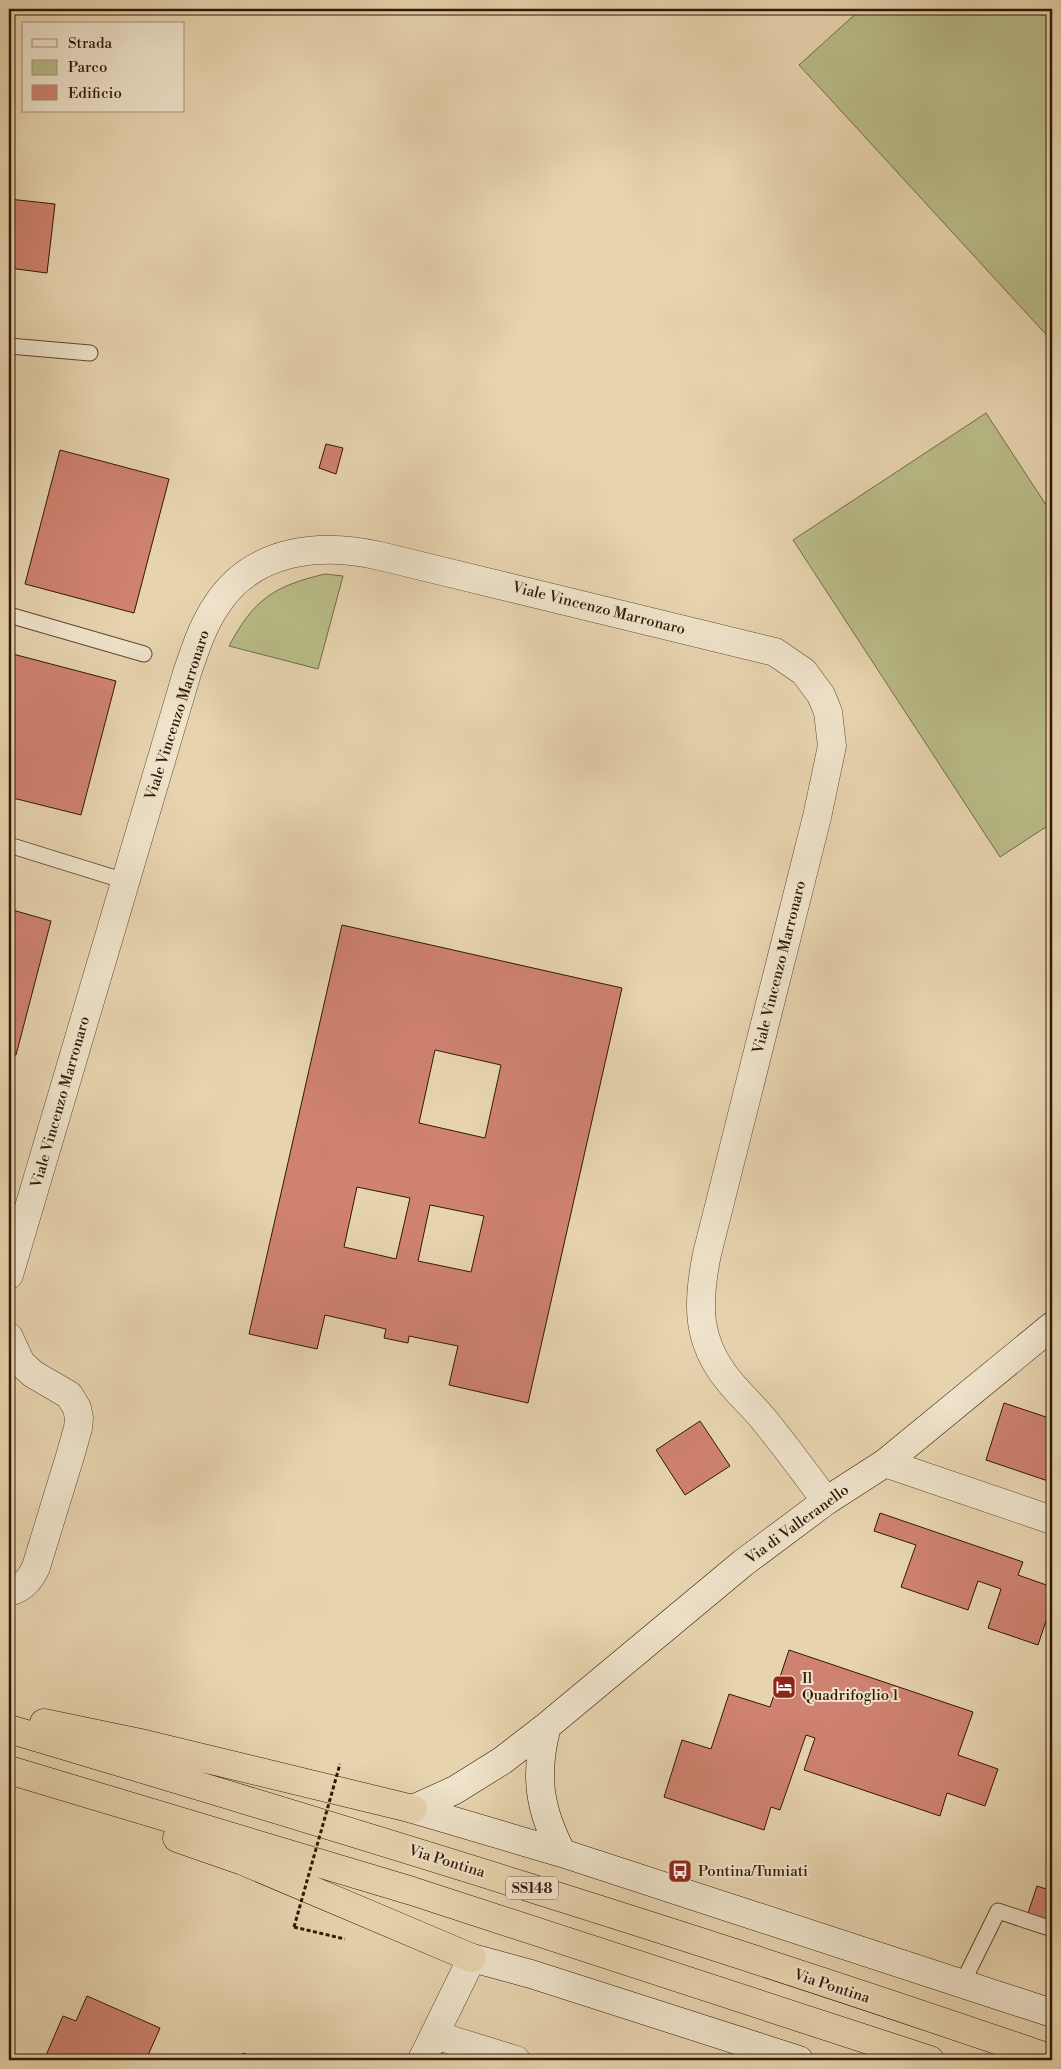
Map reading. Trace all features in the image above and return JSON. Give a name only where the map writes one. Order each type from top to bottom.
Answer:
[{"type":"highway","points":[[9,1716],[144,1744],[413,1809]]},
{"type":"highway","name":"Via Pontina","points":[[9,1729],[335,1826],[544,1892],[1052,2059]]},
{"type":"highway","name":"SS148","points":[[9,1770],[421,1894],[930,2060]]},
{"type":"highway","points":[[9,1778],[243,1861],[472,1958]]},
{"type":"street","name":"Viale Vincenzo Marronaro","points":[[9,1275],[125,880],[200,636],[217,604],[238,580],[270,560],[283,555],[312,549],[333,549],[372,554],[775,652],[804,672],[821,695],[828,712],[832,746],[817,816],[707,1254],[700,1295],[701,1317],[703,1334],[717,1365],[729,1383],[764,1420],[826,1500]]},
{"type":"street","name":"Via di Valleranello","points":[[413,1809],[455,1790],[488,1771],[546,1726],[743,1563],[826,1500],[885,1463],[1052,1326]]},
{"type":"street","points":[[9,1337],[20,1363],[33,1374],[69,1395],[77,1408],[78,1428],[36,1567],[26,1584],[18,1590],[9,1592]]},
{"type":"street","points":[[885,1463],[1052,1520]]},
{"type":"street","points":[[546,1726],[541,1753],[540,1787],[547,1822],[562,1853]]},
{"type":"street","points":[[413,1809],[562,1853],[1052,2013]]},
{"type":"street","points":[[422,2060],[472,1958],[540,1977],[799,2060]]},
{"type":"street","points":[[435,2034],[516,2060]]},
{"type":"lane","points":[[9,346],[90,353]]},
{"type":"lane","points":[[9,615],[144,654]]},
{"type":"lane","points":[[9,845],[125,880]]},
{"type":"lane","points":[[962,1984],[998,1911],[1052,1929]]},
{"type":"path","points":[[340,1764],[294,1927],[349,1940]]},
{"type":"green space","points":[[861,9],[1052,9],[1052,341],[799,65]]},
{"type":"green space","points":[[986,413],[1052,514],[1052,823],[1000,857],[793,540]]},
{"type":"green space","points":[[325,574],[343,576],[318,669],[229,646],[247,617],[267,597],[292,584]]},
{"type":"building","points":[[9,199],[55,204],[47,273],[9,268]]},
{"type":"building","points":[[326,444],[343,448],[336,474],[319,468]]},
{"type":"building","points":[[60,450],[169,479],[134,613],[25,584]]},
{"type":"building","points":[[9,653],[116,681],[81,815],[9,797]]},
{"type":"building","points":[[9,909],[51,921],[16,1055],[9,1053]]},
{"type":"building","points":[[342,925],[622,988],[528,1403],[449,1385],[458,1346],[409,1336],[408,1343],[384,1338],[386,1329],[325,1315],[317,1349],[249,1334]],"holes":[[[435,1050],[501,1065],[485,1138],[419,1123]],[[357,1187],[410,1198],[396,1259],[344,1247]],[[430,1205],[484,1216],[471,1272],[418,1261]]]},
{"type":"building","points":[[1004,1403],[1052,1419],[1052,1467],[1048,1481],[986,1460]]},
{"type":"building","points":[[700,1421],[730,1466],[685,1495],[656,1450]]},
{"type":"building","points":[[880,1513],[1023,1562],[1018,1575],[1052,1587],[1052,1603],[1038,1645],[988,1628],[1001,1589],[978,1581],[968,1610],[901,1587],[916,1545],[874,1531]]},
{"type":"building","points":[[789,1650],[973,1712],[958,1755],[998,1769],[985,1806],[947,1793],[940,1816],[804,1770],[815,1738],[806,1735],[780,1810],[771,1807],[764,1830],[664,1797],[682,1740],[711,1749],[729,1694],[770,1707]]},
{"type":"building","points":[[1037,1886],[1052,1891],[1052,1931],[1025,1922]]},
{"type":"building","points":[[1052,1958],[1052,1973],[1048,1972]]},
{"type":"building","points":[[87,1996],[160,2028],[146,2060],[44,2060],[63,2016],[76,2021]]},
{"type":"building","points":[[243,2053],[259,2060],[240,2060]]},
{"type":"place","name":"Il Quadrifoglio 1","points":[[784,1687]]},
{"type":"place","name":"Pontina/Tumiati","points":[[680,1871]]}]
